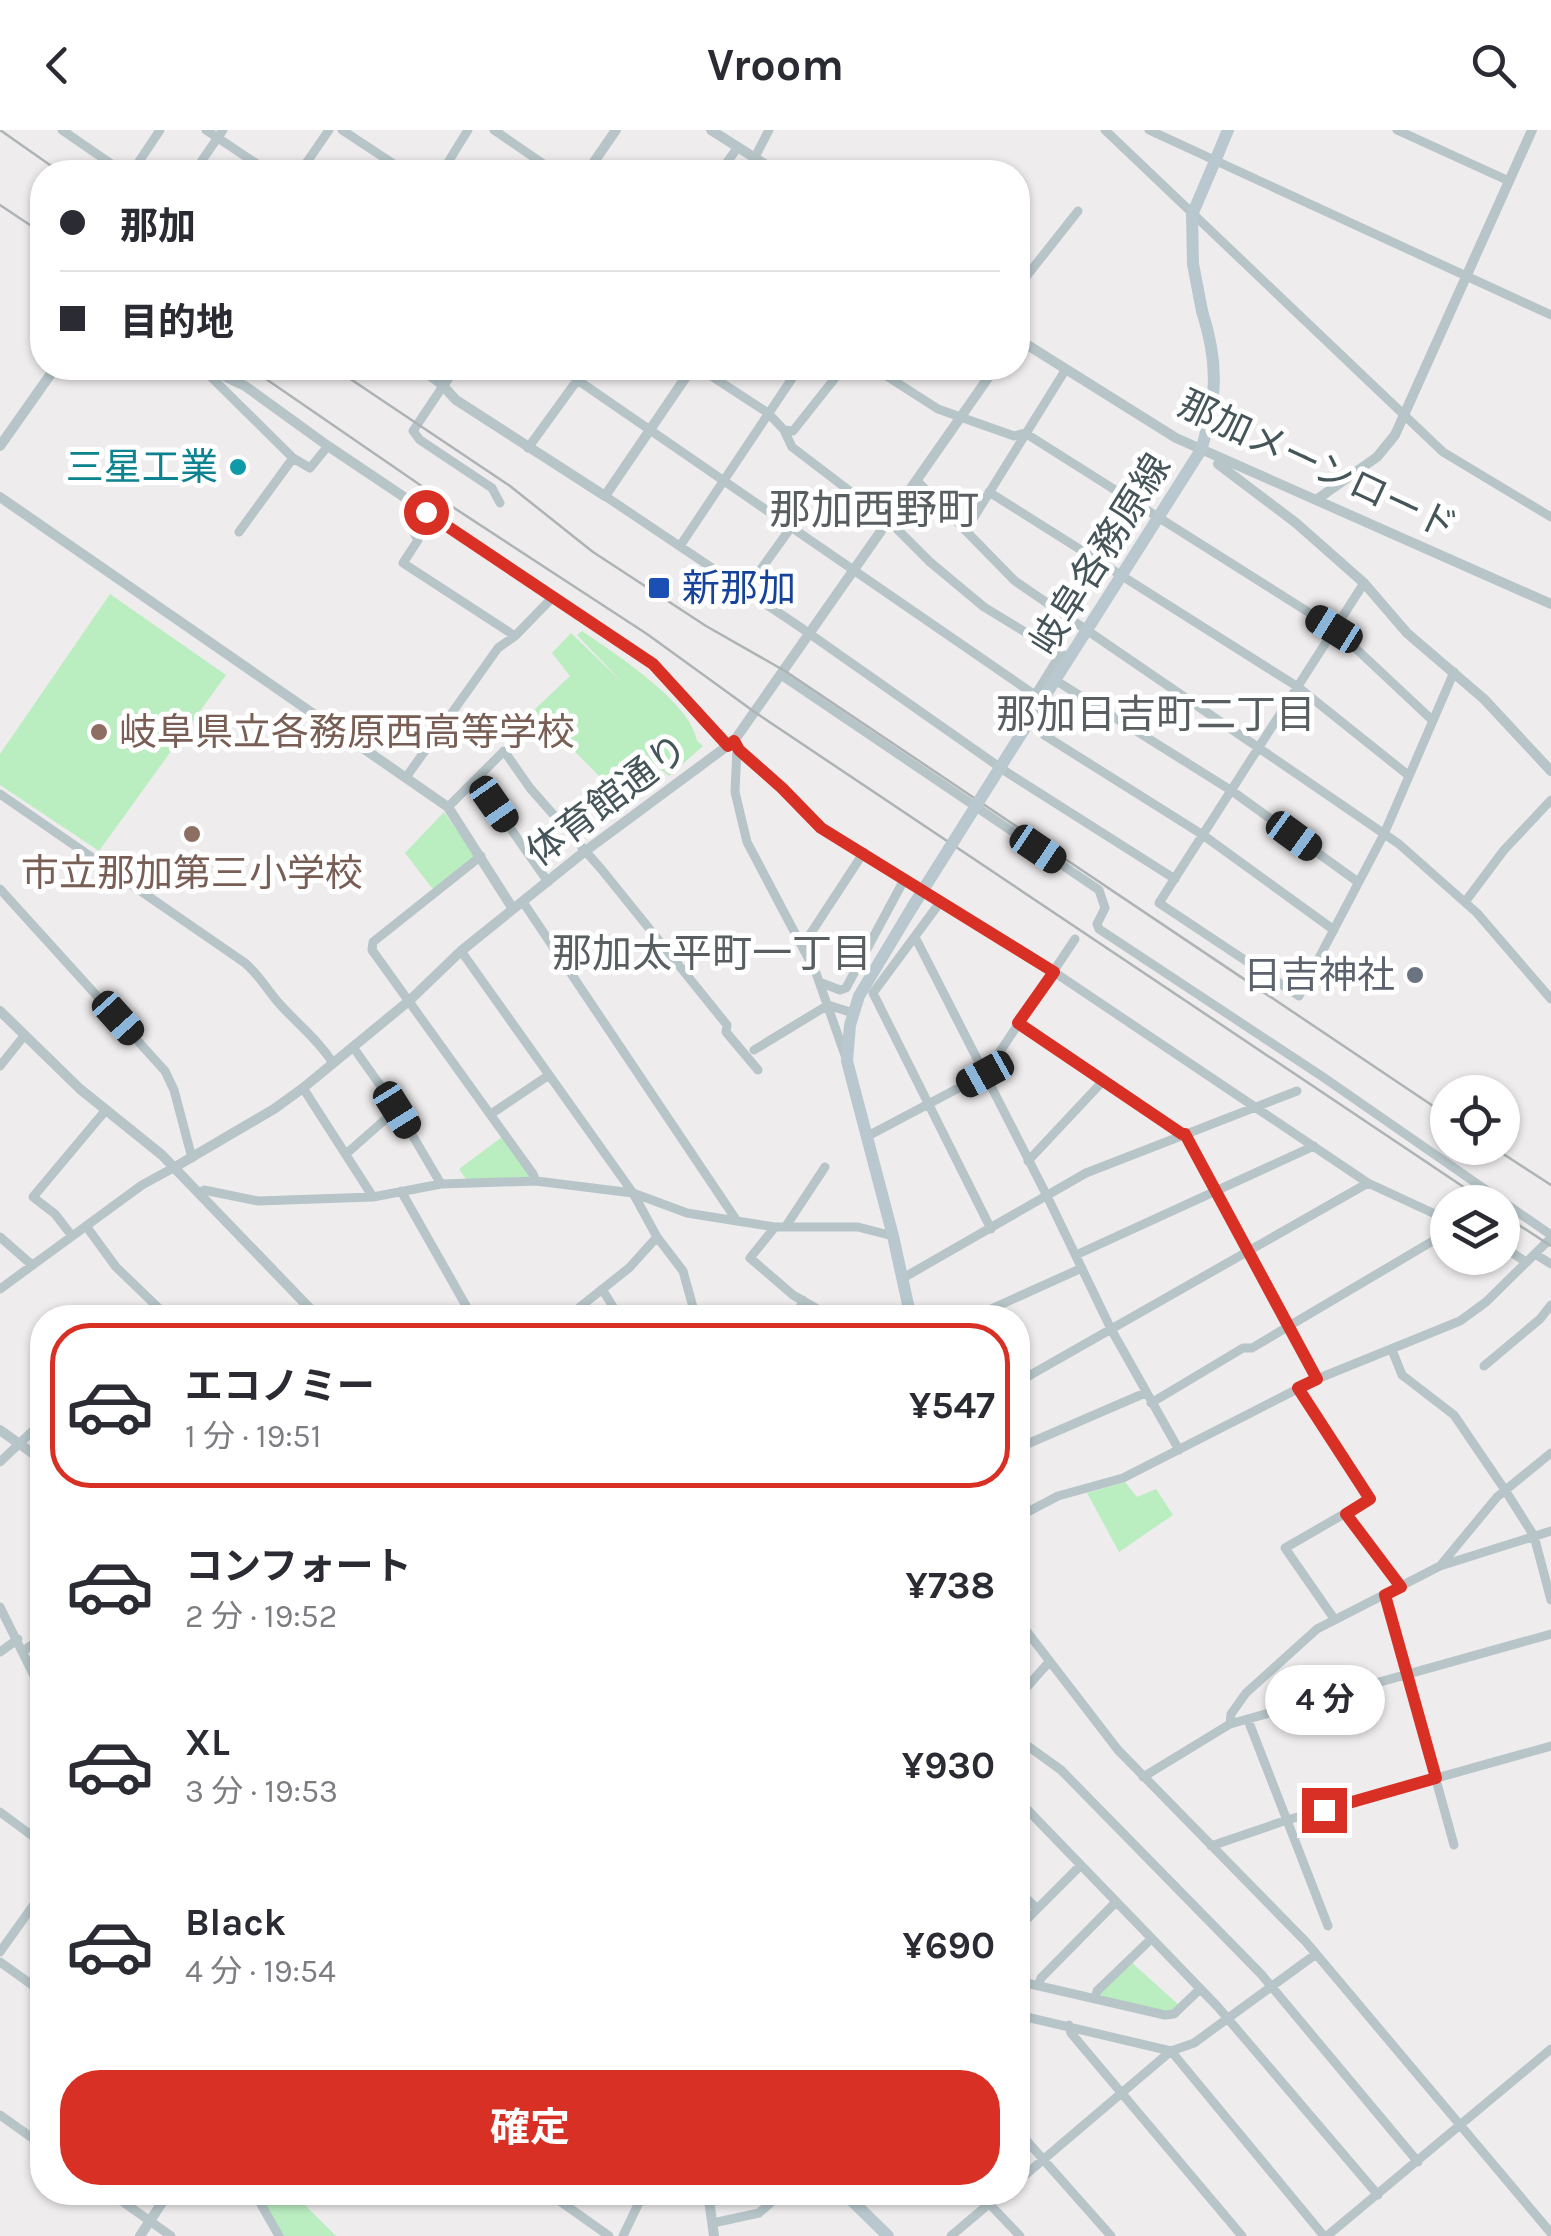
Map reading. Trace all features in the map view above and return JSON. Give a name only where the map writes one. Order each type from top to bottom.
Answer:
[{"type":"main road","name":"岐阜各務原線","points":[[908,1305],[847,1061],[853,1013],[868,978],[1053,684],[1065,656],[1086,632],[1201,450],[1212,415],[1216,377],[1212,340],[1193,264],[1192,215],[1228,130]]},
{"type":"main road","points":[[856,2205],[888,2236]]},
{"type":"street","points":[[62,130],[76,134],[109,160]]},
{"type":"street","points":[[140,160],[160,130]]},
{"type":"street","points":[[206,130],[220,134],[254,160]]},
{"type":"street","points":[[308,160],[329,130]]},
{"type":"street","points":[[342,130],[388,160]]},
{"type":"street","points":[[449,160],[468,130]]},
{"type":"street","points":[[494,130],[538,160]]},
{"type":"street","points":[[595,160],[616,130]]},
{"type":"street","points":[[711,130],[760,160]]},
{"type":"street","points":[[755,157],[769,130]]},
{"type":"street","points":[[1105,130],[1444,452],[1551,516]]},
{"type":"street","points":[[1149,130],[1551,315]]},
{"type":"street","points":[[1397,130],[1509,180]]},
{"type":"street","points":[[1316,500],[1377,458],[1395,436],[1532,130]]},
{"type":"street","points":[[202,160],[220,134]]},
{"type":"street","points":[[729,160],[738,147]]},
{"type":"street","points":[[1030,272],[1078,211]]},
{"type":"street","name":"那加メーンロード","points":[[1030,346],[1176,438],[1551,604]]},
{"type":"street","points":[[966,530],[1066,369]]},
{"type":"street","points":[[0,446],[47,380]]},
{"type":"street","points":[[217,380],[292,458],[310,468],[328,446]]},
{"type":"street","points":[[231,380],[665,674],[733,746],[821,828],[1054,972],[1368,1183],[1430,1212]]},
{"type":"street","points":[[435,380],[456,400],[746,590],[1008,773],[1175,879]]},
{"type":"street","points":[[446,380],[413,431],[420,440],[492,488],[500,503]]},
{"type":"street","points":[[528,448],[578,380],[1035,694],[1065,656],[984,607],[888,521],[792,446],[768,413],[715,380]]},
{"type":"street","points":[[605,496],[687,380]]},
{"type":"street","points":[[680,546],[791,380]]},
{"type":"street","points":[[784,430],[793,431],[833,380]]},
{"type":"street","points":[[893,380],[938,409],[1014,436],[1025,433],[1334,629],[1431,719]]},
{"type":"street","name":"体育館通り","points":[[461,951],[584,852],[733,746],[986,380]]},
{"type":"street","points":[[1201,450],[1364,583],[1407,633],[1454,672],[1551,771]]},
{"type":"street","points":[[240,532],[292,458]]},
{"type":"street","points":[[916,481],[1015,581],[1384,834],[1465,902],[1551,999]]},
{"type":"street","points":[[989,492],[1298,688],[1408,775]]},
{"type":"street","points":[[0,497],[448,807],[738,1222]]},
{"type":"street","points":[[426,512],[413,532],[418,540],[402,563],[515,636]]},
{"type":"street","points":[[746,590],[792,526]]},
{"type":"street","points":[[1364,583],[1160,903],[1299,996],[1384,834],[1454,672]]},
{"type":"street","points":[[407,776],[498,648],[553,597]]},
{"type":"street","points":[[781,675],[1099,890],[1105,908],[1098,924],[1100,929],[1323,1077],[1551,1236],[1486,1302],[1460,1321],[1317,1379],[1122,1478],[1058,1496],[1030,1511]]},
{"type":"street","points":[[1053,684],[1232,791],[1358,882]]},
{"type":"street","points":[[1044,735],[1203,836],[1334,930]]},
{"type":"street","points":[[733,746],[735,792],[747,842],[819,982],[847,1061]]},
{"type":"street","points":[[448,807],[504,750],[530,788],[727,1025],[726,1032],[758,1070]]},
{"type":"street","points":[[476,778],[548,882]]},
{"type":"street","points":[[0,794],[245,963],[314,1036],[333,1063]]},
{"type":"street","points":[[1465,902],[1504,850],[1551,800]]},
{"type":"street","points":[[800,943],[808,939],[864,852]]},
{"type":"street","points":[[481,856],[372,942],[372,950],[536,1182]]},
{"type":"street","points":[[819,982],[840,990],[846,988],[905,878]]},
{"type":"street","points":[[0,889],[165,1071],[192,1158]]},
{"type":"street","points":[[942,900],[872,993],[991,1229]]},
{"type":"street","points":[[915,937],[1111,1328],[1179,1450]]},
{"type":"street","points":[[866,1137],[985,1074],[1076,939]]},
{"type":"street","points":[[0,1289],[142,1185],[274,1109],[303,1088],[410,1000],[461,951],[633,1192],[657,1236],[683,1271],[693,1305]]},
{"type":"street","points":[[754,1050],[828,1005],[853,1013]]},
{"type":"street","points":[[0,1011],[105,1110],[175,1168],[306,1305]]},
{"type":"street","points":[[1018,1023],[1183,1134],[1317,1379]]},
{"type":"street","points":[[0,1066],[24,1036]]},
{"type":"street","points":[[353,1046],[441,1184]]},
{"type":"street","points":[[491,1114],[549,1075]]},
{"type":"street","points":[[1028,1160],[1104,1080]]},
{"type":"street","points":[[303,1088],[374,1197]]},
{"type":"street","points":[[903,1278],[1086,1173],[1298,1090]]},
{"type":"street","points":[[72,1236],[55,1214],[34,1197],[105,1110]]},
{"type":"street","points":[[346,1154],[397,1110]]},
{"type":"street","points":[[1076,1256],[1314,1146]]},
{"type":"street","points":[[811,1305],[782,1287],[750,1258],[825,1167]]},
{"type":"street","points":[[198,1193],[204,1190],[258,1200],[374,1197],[441,1184],[536,1182],[633,1192],[688,1212],[738,1222],[858,1226],[894,1236]]},
{"type":"street","points":[[1030,1375],[1368,1183]]},
{"type":"street","points":[[401,1192],[466,1305]]},
{"type":"street","points":[[86,1226],[116,1267],[153,1305]]},
{"type":"street","points":[[582,1305],[628,1268],[657,1236]]},
{"type":"street","points":[[0,1237],[32,1266]]},
{"type":"street","points":[[1030,1443],[1148,1398],[1243,1348],[1252,1348],[1430,1243]]},
{"type":"street","points":[[1535,1254],[1551,1264]]},
{"type":"street","points":[[1520,1258],[1526,1262]]},
{"type":"street","points":[[1000,1305],[1082,1268]]},
{"type":"street","points":[[602,1289],[614,1305]]},
{"type":"street","points":[[801,1305],[803,1300]]},
{"type":"street","points":[[1484,1366],[1551,1305]]},
{"type":"street","points":[[1392,1350],[1402,1374],[1454,1415],[1506,1490],[1534,1536],[1551,1600]]},
{"type":"street","points":[[1298,1388],[1370,1499],[1285,1548],[1335,1620]]},
{"type":"street","points":[[0,1430],[30,1452]]},
{"type":"street","points":[[0,1462],[30,1433]]},
{"type":"street","points":[[1440,1566],[1506,1490],[1551,1452]]},
{"type":"street","points":[[1346,1514],[1401,1587]]},
{"type":"street","points":[[1230,1724],[1230,1714],[1246,1693],[1317,1629],[1440,1566],[1551,1530]]},
{"type":"street","points":[[1385,1595],[1454,1845]]},
{"type":"street","points":[[0,1607],[30,1666]]},
{"type":"street","points":[[1143,1776],[1230,1724],[1551,1634]]},
{"type":"street","points":[[1030,1636],[1143,1776],[1316,1954],[1551,2234]]},
{"type":"street","points":[[0,1652],[18,1639]]},
{"type":"street","points":[[23,1651],[30,1646]]},
{"type":"street","points":[[1030,1683],[1049,1662]]},
{"type":"street","points":[[1248,1720],[1328,1926]]},
{"type":"street","points":[[1211,1846],[1287,1820],[1551,1746]]},
{"type":"street","points":[[1030,1748],[1061,1770],[1270,1986],[1418,2162]]},
{"type":"street","points":[[0,1812],[30,1833]]},
{"type":"street","points":[[1030,1813],[1227,2017],[1378,2195]]},
{"type":"street","points":[[1030,1916],[1080,1866]]},
{"type":"street","points":[[1030,1902],[1037,1909]]},
{"type":"street","points":[[1038,1986],[1040,1978],[1115,1902]]},
{"type":"street","points":[[0,1952],[30,1910]]},
{"type":"street","points":[[1094,1999],[1097,1991],[1150,1939]]},
{"type":"street","points":[[1030,2170],[1171,2051],[1194,2043],[1316,1954]]},
{"type":"street","points":[[0,1962],[30,1983]]},
{"type":"street","points":[[1030,1984],[1166,2015],[1174,2014],[1200,1989]]},
{"type":"street","points":[[1030,2018],[1171,2051],[1326,2236],[1551,2049]]},
{"type":"street","points":[[1069,2025],[1070,2033],[1242,2236]]},
{"type":"street","points":[[0,2115],[30,2137]]},
{"type":"street","points":[[1030,2146],[1112,2236]]},
{"type":"street","points":[[127,2205],[171,2236]]},
{"type":"street","points":[[140,2236],[161,2205]]},
{"type":"street","points":[[261,2205],[278,2236]]},
{"type":"street","points":[[565,2205],[610,2236]]},
{"type":"street","points":[[623,2236],[638,2205]]},
{"type":"street","points":[[710,2205],[714,2236]]},
{"type":"street","points":[[712,2223],[759,2213],[768,2205]]},
{"type":"street","points":[[952,2236],[989,2205]]},
{"type":"street","points":[[991,2205],[1020,2236]]},
{"type":"green space","name":"岐阜県立各務原西高等学校","points":[[110,594],[226,675],[99,851],[0,785],[0,754]]},
{"type":"green space","points":[[582,631],[649,680],[692,726],[703,746],[669,776],[637,749],[604,781],[534,710],[570,676],[552,653],[571,633],[623,683],[577,635]]},
{"type":"green space","points":[[444,812],[477,859],[435,892],[405,853]]},
{"type":"green space","points":[[502,1137],[533,1181],[466,1179],[459,1169]]},
{"type":"green space","points":[[1125,1482],[1137,1497],[1156,1489],[1173,1515],[1119,1552],[1087,1493]]},
{"type":"green space","points":[[1129,1960],[1181,2007],[1174,2014],[1095,1999]]},
{"type":"green space","points":[[265,2205],[305,2205],[336,2236],[281,2236]]},
{"type":"railway","points":[[0,130],[43,160]]},
{"type":"railway","points":[[0,205],[30,225]]},
{"type":"railway","points":[[267,380],[1461,1185]]},
{"type":"railway","points":[[352,380],[510,486],[593,552],[706,626],[785,671],[1430,1104]]},
{"type":"railway","points":[[1520,1165],[1551,1185]]},
{"type":"railway","points":[[1520,1226],[1551,1246]]},
{"type":"place","name":"三星工業","points":[[238,467]]},
{"type":"place","name":"新那加","points":[[659,588]]},
{"type":"place","name":"岐阜県立各務原西高等学校","points":[[99,732]]},
{"type":"place","name":"市立那加第三小学校","points":[[192,834]]},
{"type":"place","name":"日吉神社","points":[[1415,975]]},
{"type":"district","name":"那加西野町","points":[[874,509]]},
{"type":"district","name":"那加日吉町二丁目","points":[[1156,714]]},
{"type":"district","name":"那加太平町一丁目","points":[[712,953]]},
{"type":"route","points":[[426,512],[653,664],[728,746],[734,741],[821,828],[1054,972],[1018,1023],[1185,1134],[1317,1379],[1298,1388],[1370,1499],[1346,1514],[1401,1587],[1385,1595],[1436,1778],[1324,1810]]}]
